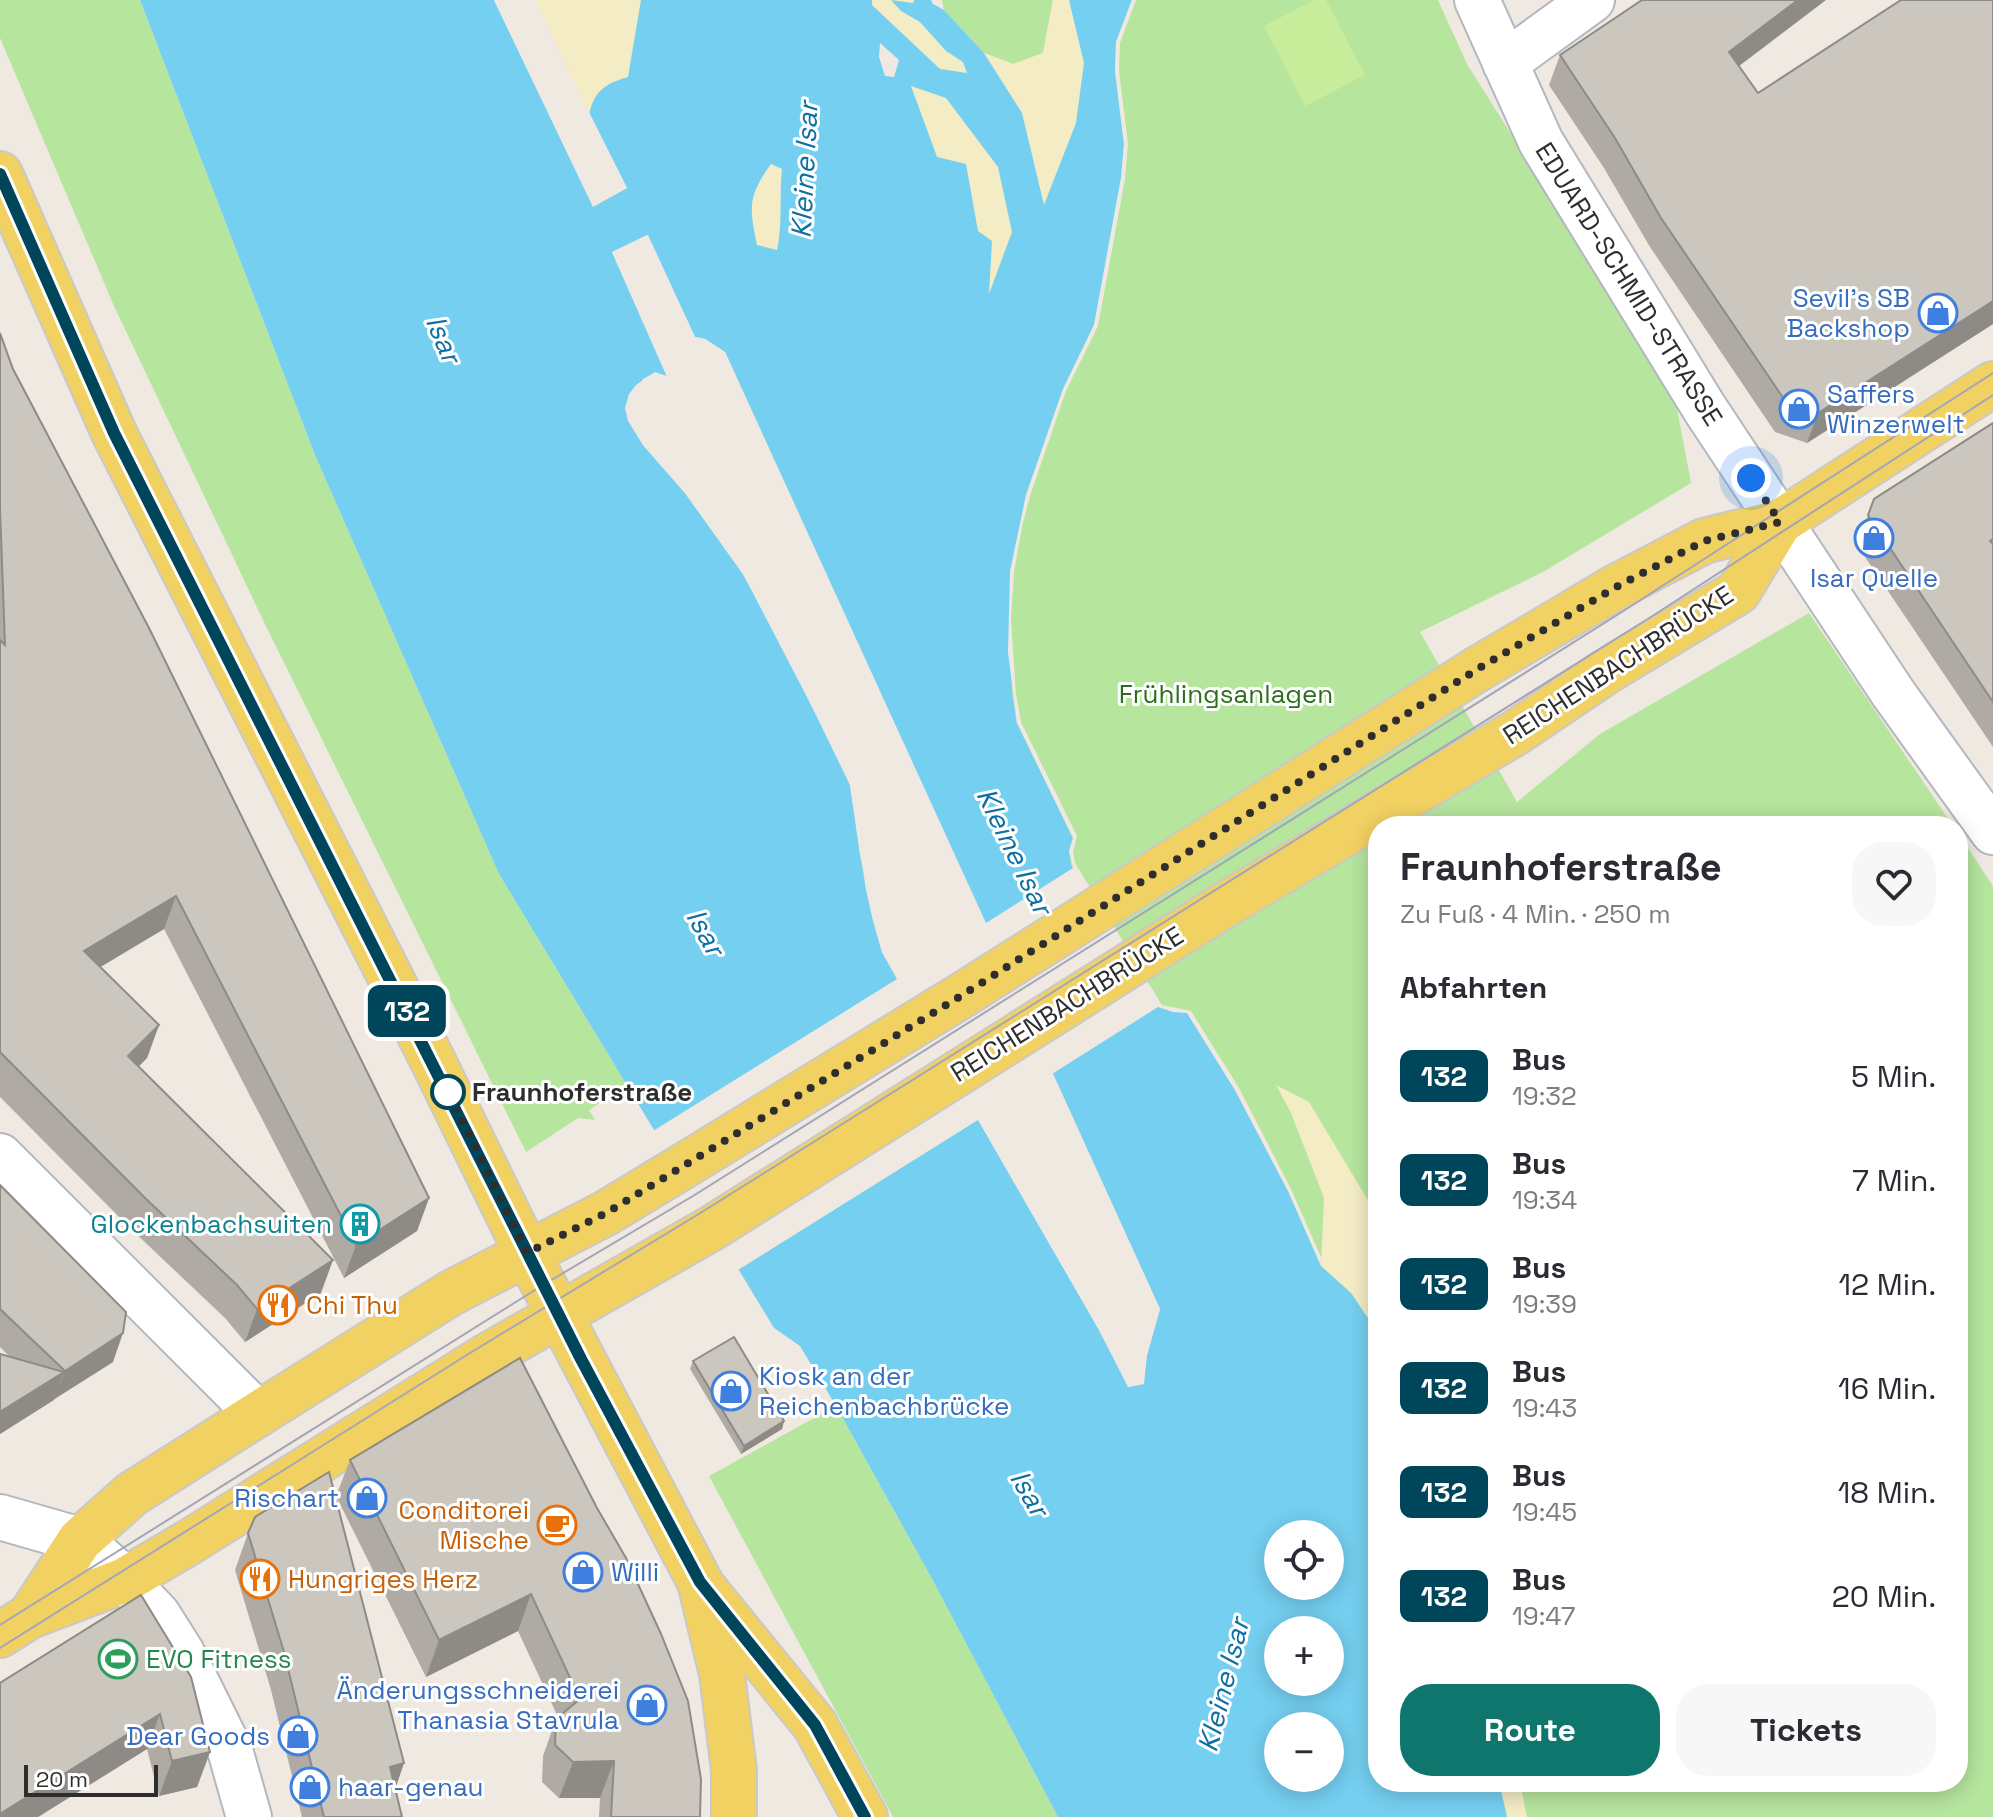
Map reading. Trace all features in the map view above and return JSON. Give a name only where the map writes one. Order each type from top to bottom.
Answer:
[{"type":"main road","points":[[0,174],[114,433],[543,1284],[700,1582],[815,1725],[865,1817]]},
{"type":"main road","points":[[15,1625],[125,1580],[487,1356],[543,1284],[606,1213],[964,994],[1476,670],[1616,587],[1704,541],[1780,522],[1993,384]]},
{"type":"main road","name":"REICHENBACHBRÜCKE","points":[[1375,816],[1515,733],[1607,671],[1738,592],[1780,522]]},
{"type":"main road","name":"REICHENBACHBRÜCKE","points":[[543,1284],[712,1228],[1210,914],[1368,820]]},
{"type":"main road","points":[[15,1625],[80,1540],[132,1494],[451,1293],[543,1284]]},
{"type":"main road","points":[[700,1582],[722,1674],[734,1771],[734,1817]]},
{"type":"street","name":"EDUARD-SCHMID-STRASSE","points":[[1477,0],[1541,142],[1705,409],[1893,693],[1993,832]]},
{"type":"street","points":[[1505,63],[1592,0]]},
{"type":"street","points":[[0,1156],[258,1414]]},
{"type":"street","points":[[0,1517],[80,1540],[158,1615],[182,1653],[230,1750],[249,1817]]},
{"type":"green space","points":[[0,0],[140,0],[315,455],[499,874],[627,1085],[589,1110],[595,1120],[578,1118],[526,1152],[263,620],[114,306],[0,38]]},
{"type":"green space","points":[[942,0],[1053,0],[1043,53],[1013,64],[984,53],[944,10]]},
{"type":"green space","name":"Frühlingsanlagen","points":[[1132,0],[1438,0],[1467,64],[1674,393],[1691,483],[1543,572],[1420,632],[1517,802],[1600,734],[1809,613],[1946,816],[1368,816],[1368,1318],[1351,1293],[1321,1266],[1071,865],[1017,723],[1012,694],[1010,572],[1116,42]]},
{"type":"green space","points":[[1314,0],[1326,0],[1365,75],[1305,106],[1264,26]]},
{"type":"green space","points":[[1968,848],[1993,886],[1993,1817],[1507,1817],[1501,1792],[1968,1792]]},
{"type":"green space","points":[[836,1406],[1058,1817],[893,1817],[709,1476]]},
{"type":"sand","points":[[535,0],[641,0],[628,77],[602,89],[589,114]]},
{"type":"sand","points":[[872,0],[914,0],[914,3],[892,1],[901,11],[920,22],[946,51],[963,62],[967,74],[940,69],[872,5]]},
{"type":"sand","points":[[1053,0],[1069,0],[1085,63],[1076,123],[1044,206],[1022,113],[984,53],[1013,64],[1043,53]]},
{"type":"sand","points":[[911,85],[946,98],[998,167],[1012,232],[988,297],[966,164],[937,158]]},
{"type":"sand","points":[[771,163],[782,169],[778,250],[757,245],[752,211],[754,193]]},
{"type":"sand","points":[[1276,1085],[1309,1102],[1368,1200],[1368,1318],[1351,1293],[1321,1266],[1324,1198],[1291,1113]]},
{"type":"sand","points":[[1501,1792],[1522,1792],[1527,1817],[1507,1817]]},
{"type":"water","points":[[140,0],[494,0],[593,206],[627,188],[589,114],[594,99],[602,89],[628,77],[641,0],[872,0],[872,5],[940,69],[967,73],[963,62],[946,51],[920,22],[901,11],[891,0],[913,3],[914,0],[931,0],[984,53],[1022,113],[1044,205],[1076,123],[1084,63],[1069,0],[1132,0],[1116,42],[1115,71],[1124,144],[1121,178],[1094,325],[1063,389],[1026,495],[1010,572],[1012,694],[1017,723],[1073,838],[1069,851],[1071,865],[1160,1008],[1187,1013],[1235,1090],[1288,1191],[1321,1266],[1351,1293],[1368,1318],[1368,1792],[1501,1792],[1507,1817],[1058,1817],[836,1406],[800,1346],[774,1328],[499,874],[315,455]],"holes":[[[880,43],[899,60],[894,77],[885,76],[879,57]],[[911,86],[946,98],[998,167],[1012,232],[989,294],[992,241],[978,231],[966,164],[937,157]],[[771,164],[782,169],[780,230],[777,250],[757,245],[752,202]],[[647,235],[695,337],[705,339],[725,352],[1160,1309],[1147,1355],[1143,1384],[1128,1387],[1099,1330],[882,952],[860,855],[850,785],[777,635],[743,574],[685,493],[643,445],[625,408],[643,379],[654,373],[667,377],[612,252]]]},
{"type":"pier","points":[[494,0],[499,0],[595,201],[622,186],[586,116],[587,108],[627,188],[593,207]]},
{"type":"pier","points":[[1132,0],[1136,0],[1120,43],[1119,71],[1128,144],[1125,179],[1098,326],[1066,391],[1030,496],[1014,572],[1011,619],[1016,694],[1021,722],[1077,836],[1073,852],[1075,863],[1162,1005],[1191,1011],[1239,1088],[1291,1189],[1321,1257],[1321,1266],[1288,1191],[1235,1090],[1187,1013],[1158,1007],[1052,1074],[1160,1309],[1147,1355],[1144,1384],[1129,1387],[978,1120],[738,1270],[653,1131],[897,979],[882,952],[873,921],[850,785],[833,747],[743,574],[685,493],[643,445],[628,421],[625,408],[629,394],[636,385],[655,372],[667,376],[612,252],[648,235],[695,337],[705,339],[725,352],[986,923],[1073,868],[1069,851],[1073,838],[1017,723],[1008,652],[1010,572],[1026,495],[1063,389],[1094,325],[1121,178],[1124,144],[1115,71],[1116,42]],"holes":[[[646,240],[692,340],[704,343],[722,355],[1156,1309],[1143,1354],[1140,1381],[1131,1383],[886,950],[870,889],[853,783],[780,633],[746,572],[632,420],[629,409],[633,396],[645,382],[655,377],[667,381],[671,378],[617,254]]]},
{"type":"building","points":[[1642,0],[1798,0],[1729,52],[1758,93],[1901,0],[1993,0],[1993,301],[1818,413],[1786,402],[1661,218],[1615,138],[1560,55]]},
{"type":"building","points":[[0,333],[13,369],[149,628],[429,1198],[356,1245],[176,896],[84,951],[159,1025],[128,1056],[333,1260],[257,1309],[237,1285],[144,1197],[0,1052],[0,640],[5,645],[0,508]]},
{"type":"building","points":[[1993,423],[1993,539],[1990,541],[1993,544],[1993,702],[1868,515],[1874,499]]},
{"type":"building","points":[[0,1185],[126,1312],[123,1333],[65,1371],[0,1309]]},
{"type":"building","name":"Kiosk an der Reichenbachbrücke","points":[[734,1337],[784,1421],[744,1446],[693,1361]]},
{"type":"building","points":[[0,1354],[64,1372],[0,1412]]},
{"type":"building","points":[[520,1358],[626,1558],[688,1701],[701,1779],[700,1817],[611,1817],[614,1761],[573,1762],[555,1745],[556,1719],[580,1699],[531,1594],[439,1640],[350,1460]]},
{"type":"building","points":[[329,1472],[404,1763],[390,1767],[402,1817],[324,1817],[284,1652],[248,1533],[255,1517]]},
{"type":"building","points":[[141,1595],[191,1677],[210,1752],[172,1761],[160,1714],[0,1814],[0,1683]]},
{"type":"tram line","points":[[0,1625],[543,1285],[693,1196],[1625,610],[1993,373]]},
{"type":"tram line","points":[[0,1648],[1654,615],[1993,395]]},
{"type":"bus line","name":"132","points":[[0,174],[114,433],[581,1359],[700,1582],[815,1725],[865,1817]]},
{"type":"place","name":"Sevil's SB Backshop","points":[[1938,313]]},
{"type":"place","name":"Saffers Winzerwelt","points":[[1799,409]]},
{"type":"place","name":"Isar Quelle","points":[[1874,538]]},
{"type":"place","name":"Fraunhoferstraße","points":[[448,1092]]},
{"type":"place","name":"Glockenbachsuiten","points":[[360,1224]]},
{"type":"place","name":"Chi Thu","points":[[278,1305]]},
{"type":"place","name":"Kiosk an der Reichenbachbrücke","points":[[731,1391]]},
{"type":"place","name":"Rischart","points":[[367,1498]]},
{"type":"place","name":"Conditorei Mische","points":[[557,1525]]},
{"type":"place","name":"Willi","points":[[583,1572]]},
{"type":"place","name":"Hungriges Herz","points":[[260,1579]]},
{"type":"place","name":"EVO Fitness","points":[[118,1659]]},
{"type":"place","name":"Änderungsschneiderei Thanasia Stavrula","points":[[647,1705]]},
{"type":"place","name":"Dear Goods","points":[[298,1736]]},
{"type":"place","name":"haar-genau","points":[[310,1787]]},
{"type":"route","points":[[448,1092],[446,1087],[527,1253],[606,1213],[677,1170],[964,994],[1476,670],[1616,587],[1704,541],[1780,522],[1751,478]]},
{"type":"water label","name":"Kleine Isar","points":[[804,170]]},
{"type":"water label","name":"Isar","points":[[444,339]]},
{"type":"water label","name":"Kleine Isar","points":[[1015,851]]},
{"type":"water label","name":"Isar","points":[[706,932]]},
{"type":"water label","name":"Isar","points":[[1030,1493]]},
{"type":"water label","name":"Kleine Isar","points":[[1223,1685]]}]
